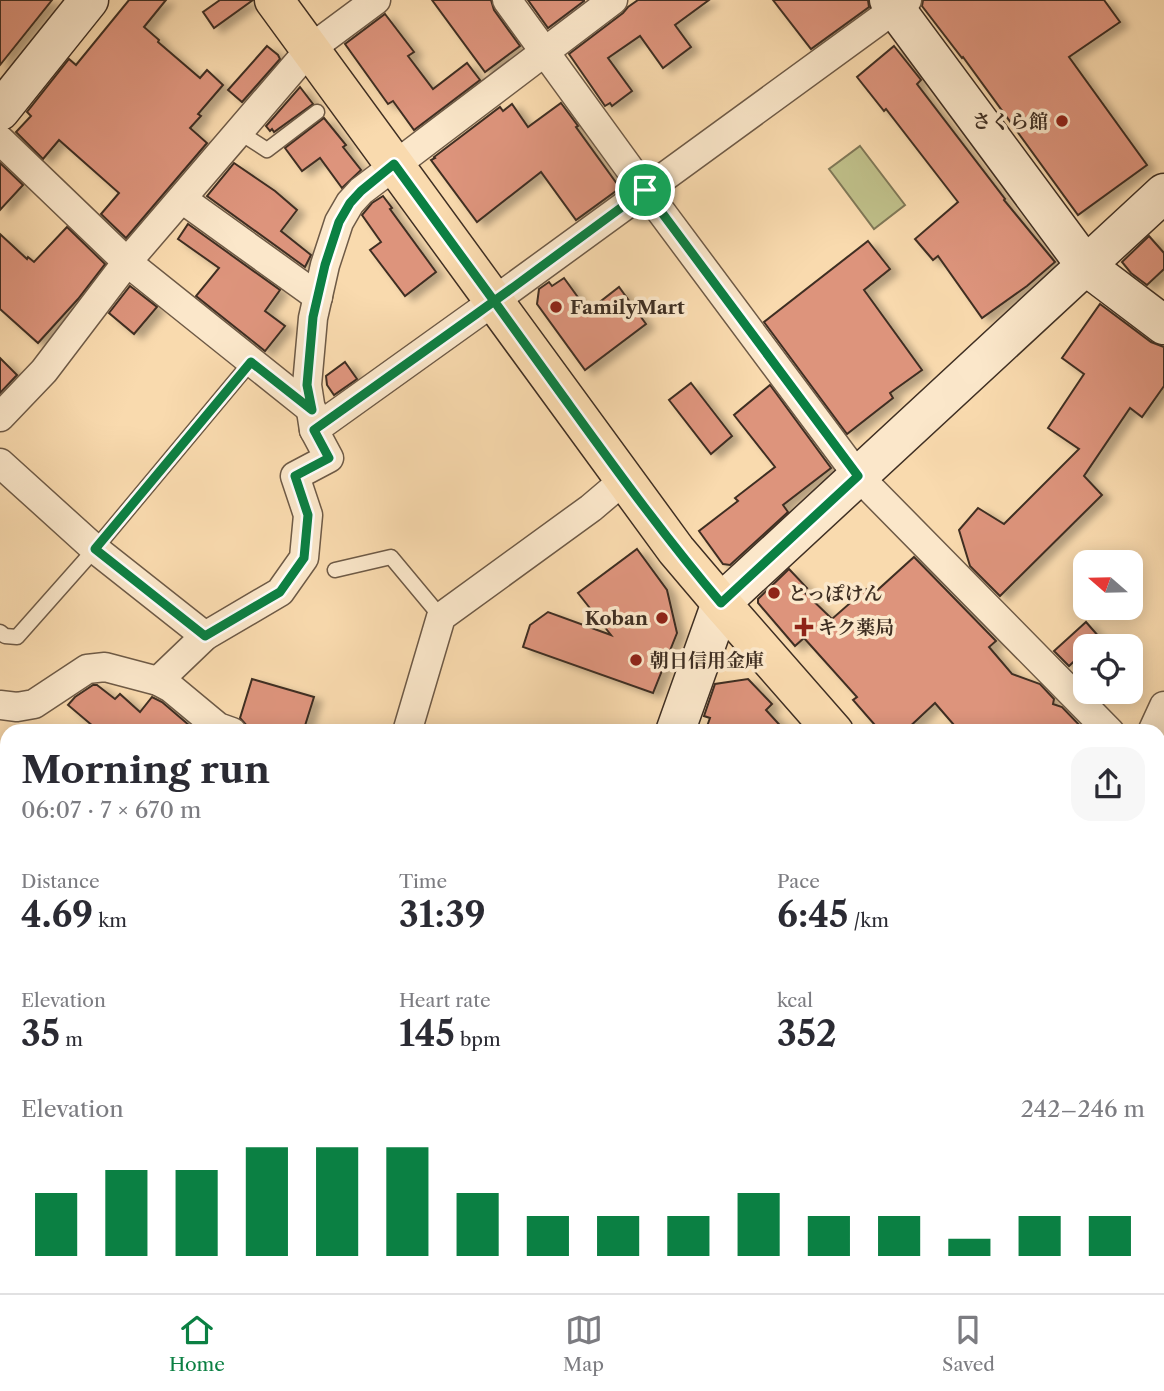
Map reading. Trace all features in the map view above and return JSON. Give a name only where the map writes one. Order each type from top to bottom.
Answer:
[{"type":"main road","points":[[274,0],[676,550],[827,724]]},
{"type":"street","points":[[0,111],[89,0]]},
{"type":"street","points":[[0,417],[44,371],[127,261],[310,49],[376,0]]},
{"type":"street","points":[[507,0],[858,476],[1102,724]]},
{"type":"street","points":[[159,681],[205,636],[280,592],[304,558],[308,515],[295,476],[329,458],[313,420],[307,385],[313,317],[325,265],[339,222],[350,203],[394,164],[613,0]]},
{"type":"street","points":[[313,420],[494,301],[897,3],[1086,266],[1164,325]]},
{"type":"street","points":[[0,140],[127,261],[251,362],[313,420]]},
{"type":"street","points":[[678,724],[721,603],[1164,193]]},
{"type":"street","points":[[181,199],[318,297]]},
{"type":"street","points":[[0,463],[95,549],[205,636]]},
{"type":"street","points":[[409,724],[441,617],[624,481]]},
{"type":"street","points":[[0,705],[17,707],[34,704],[87,669],[105,667],[159,681],[214,724]]},
{"type":"street","points":[[1156,724],[1164,706]]},
{"type":"lane","points":[[239,132],[267,150],[317,112]]},
{"type":"lane","points":[[0,632],[5,636],[17,637],[95,549],[251,362]]},
{"type":"lane","points":[[335,569],[391,557],[441,617]]},
{"type":"green space","points":[[860,146],[905,205],[874,229],[829,169]]},
{"type":"building","points":[[0,0],[52,0],[0,65]]},
{"type":"building","points":[[129,0],[166,0],[144,27],[200,78],[207,70],[223,85],[198,114],[201,116],[190,128],[207,143],[126,238],[101,214],[119,193],[59,140],[43,159],[16,132],[31,116],[27,112],[69,59],[76,65]]},
{"type":"building","points":[[220,0],[253,0],[214,28],[203,12]]},
{"type":"building","points":[[432,0],[491,0],[494,10],[520,46],[485,72]]},
{"type":"building","points":[[528,0],[584,0],[584,1],[548,28]]},
{"type":"building","points":[[638,0],[709,0],[675,25],[691,47],[663,68],[640,36],[608,58],[632,91],[612,106],[610,103],[605,106],[569,54]]},
{"type":"building","points":[[773,0],[868,0],[869,7],[811,49]]},
{"type":"building","name":"さくら館","points":[[923,0],[1104,0],[1120,22],[1069,57],[1147,165],[1078,215],[963,57],[922,6]]},
{"type":"building","points":[[385,14],[414,52],[408,56],[433,89],[467,63],[480,80],[414,130],[393,101],[388,104],[345,44]]},
{"type":"building","points":[[267,46],[280,59],[242,102],[228,90]]},
{"type":"building","points":[[894,46],[921,80],[917,84],[1004,200],[1055,262],[982,318],[938,256],[933,260],[915,239],[958,202],[886,109],[884,111],[857,77]]},
{"type":"building","points":[[300,87],[313,104],[274,132],[272,129],[270,131],[266,126]]},
{"type":"building","points":[[561,103],[620,188],[576,220],[541,172],[477,222],[431,160],[500,107],[503,111],[512,104],[528,127]]},
{"type":"building","points":[[324,118],[346,145],[343,147],[361,170],[342,188],[320,158],[302,171],[285,148]]},
{"type":"building","points":[[0,163],[23,185],[0,210]]},
{"type":"building","points":[[234,163],[297,210],[281,231],[311,255],[305,267],[207,196]]},
{"type":"building","points":[[383,196],[436,272],[405,296],[370,250],[381,242],[362,215],[372,203]]},
{"type":"building","points":[[188,224],[280,290],[265,311],[285,326],[265,351],[196,296],[219,268],[178,239]]},
{"type":"building","points":[[67,227],[105,264],[38,343],[0,309],[0,234],[27,259],[28,257],[34,262]]},
{"type":"building","points":[[1149,236],[1164,253],[1164,269],[1147,285],[1122,262]]},
{"type":"building","points":[[868,241],[890,269],[864,290],[922,370],[890,393],[893,398],[847,434],[764,322]]},
{"type":"building","points":[[564,278],[588,311],[619,287],[646,324],[585,370],[537,304],[539,289],[549,282],[552,286]]},
{"type":"building","points":[[130,286],[157,307],[134,334],[109,313]]},
{"type":"building","points":[[1100,304],[1151,342],[1164,347],[1164,386],[1142,417],[1130,408],[1084,476],[1102,495],[1000,596],[970,566],[959,530],[978,508],[1004,524],[1079,449],[1048,428],[1084,374],[1062,358]]},
{"type":"building","points":[[0,358],[17,375],[0,393]]},
{"type":"building","points":[[345,362],[357,379],[334,395],[327,385],[326,376]]},
{"type":"building","points":[[691,383],[732,436],[711,454],[669,400]]},
{"type":"building","points":[[770,385],[831,468],[783,505],[788,512],[730,565],[723,564],[699,531],[738,501],[735,498],[775,467],[734,415]]},
{"type":"building","points":[[637,549],[667,590],[677,633],[653,693],[523,647],[530,625],[548,612],[611,635],[578,593]]},
{"type":"building","points":[[914,557],[996,641],[989,647],[1012,674],[1040,684],[1054,699],[1053,704],[1062,707],[1078,724],[953,724],[935,703],[913,724],[874,724],[853,700],[857,697],[804,638],[795,646],[758,603],[758,599],[789,569],[807,588],[803,591],[832,619],[866,589],[872,595]]},
{"type":"building","points":[[1086,622],[1096,634],[1073,634],[1073,662],[1069,666],[1054,651]]},
{"type":"building","points":[[252,679],[314,697],[306,724],[245,724],[240,718]]},
{"type":"building","points":[[748,679],[772,704],[766,710],[779,724],[708,724],[710,718],[704,716],[715,684]]},
{"type":"building","points":[[97,685],[115,699],[120,694],[140,712],[152,697],[188,724],[91,724],[68,705],[75,697]]},
{"type":"place","name":"さくら館","points":[[1062,121]]},
{"type":"place","name":"FamilyMart","points":[[556,307]]},
{"type":"place","name":"とっぽけん","points":[[774,593]]},
{"type":"place","name":"Koban","points":[[662,618]]},
{"type":"place","name":"キク薬局","points":[[804,627]]},
{"type":"place","name":"朝日信用金庫","points":[[636,660]]},
{"type":"route","points":[[645,190],[515,286],[494,301],[475,315],[314,430],[329,458],[295,476],[308,515],[304,558],[280,592],[205,636],[95,549],[251,362],[312,410],[307,385],[313,317],[325,265],[339,222],[361,191],[394,164],[494,301],[624,481],[676,550],[721,603],[858,476],[645,190]]}]
